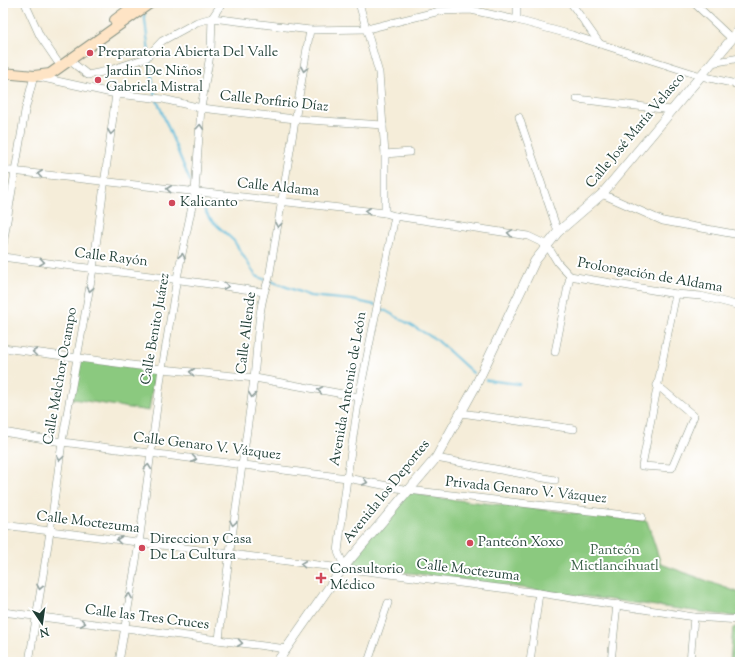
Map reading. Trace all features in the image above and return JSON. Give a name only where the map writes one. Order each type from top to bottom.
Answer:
[{"type":"main road","points":[[34,76],[138,3]]},
{"type":"main road","points":[[3,73],[34,76],[50,74],[150,3]]},
{"type":"street","points":[[25,3],[40,36],[57,61]]},
{"type":"street","points":[[212,18],[222,3]]},
{"type":"street","points":[[359,3],[379,73],[385,154],[385,212]]},
{"type":"street","points":[[440,11],[441,3]]},
{"type":"street","points":[[517,3],[518,20]]},
{"type":"street","points":[[571,3],[600,44]]},
{"type":"street","points":[[694,3],[731,38]]},
{"type":"street","points":[[69,60],[88,75],[107,71],[146,58],[162,41],[197,22],[212,18],[310,30],[367,29],[440,11],[471,10],[518,20],[701,76],[740,85]]},
{"type":"street","name":"Calle Benito Juárez","points":[[119,662],[139,543],[149,453],[162,369],[195,192],[201,108],[211,49],[212,18]]},
{"type":"street","name":"Calle José María Velasco","points":[[547,245],[558,232],[602,194],[740,29]]},
{"type":"street","name":"Calle Allende","points":[[219,640],[228,555],[254,378],[264,289],[269,278],[310,30]]},
{"type":"street","points":[[710,64],[740,58]]},
{"type":"street","points":[[3,245],[14,171],[25,112],[34,76],[116,94]]},
{"type":"street","name":"Calle Porfirio Díaz","points":[[116,94],[162,99],[201,108],[295,119],[383,125]]},
{"type":"street","name":"Calle Melchor Ocampo","points":[[29,662],[35,616],[50,532],[62,442],[93,270],[116,94]]},
{"type":"street","points":[[577,99],[671,110]]},
{"type":"street","points":[[519,117],[558,232]]},
{"type":"street","points":[[385,154],[410,152]]},
{"type":"street","name":"Calle Aldama","points":[[3,170],[282,202],[385,212],[395,216],[528,236],[547,245]]},
{"type":"street","points":[[602,194],[663,221],[740,235]]},
{"type":"street","name":"Avenida Antonio de León","points":[[343,568],[338,552],[347,478],[359,397],[395,216]]},
{"type":"street","name":"Prolongación de Aldama","points":[[547,245],[558,263],[570,276],[676,294],[701,296],[740,306]]},
{"type":"street","name":"Avenida los Deportes","points":[[276,662],[287,649],[343,568],[436,458],[461,413],[535,261],[547,245]]},
{"type":"street","name":"Calle Rayón","points":[[3,257],[93,270],[178,278],[264,289]]},
{"type":"street","points":[[555,352],[570,276]]},
{"type":"street","points":[[657,385],[694,416],[672,468],[642,466],[657,385],[676,294]]},
{"type":"street","points":[[3,348],[162,369],[254,378],[359,397]]},
{"type":"street","points":[[461,413],[574,429]]},
{"type":"street","name":"Calle Genaro V. Vázquez","points":[[3,432],[62,442],[347,478],[408,490]]},
{"type":"street","points":[[436,458],[555,480]]},
{"type":"street","name":"Privada Genaro V. Vázquez","points":[[408,490],[642,517]]},
{"type":"street","name":"Calle Moctezuma","points":[[3,525],[228,555],[539,593],[694,617],[740,620]]},
{"type":"street","points":[[530,662],[539,593]]},
{"type":"street","points":[[368,662],[388,603]]},
{"type":"street","points":[[611,662],[617,604]]},
{"type":"street","name":"Calle las Tres Cruces","points":[[3,612],[124,629],[287,649]]},
{"type":"street","points":[[690,662],[694,617]]},
{"type":"green space","points":[[80,359],[155,370],[149,411],[73,399]]},
{"type":"green space","name":"Panteón Mictlancihuatl","points":[[408,490],[430,497],[647,521],[661,564],[740,593],[740,616],[738,617],[419,574],[344,566]]},
{"type":"green space","points":[[740,625],[740,662],[730,662],[733,628]]},
{"type":"waterway","points":[[144,12],[149,53]]},
{"type":"waterway","points":[[149,57],[155,96]]},
{"type":"waterway","points":[[157,100],[190,181]]},
{"type":"waterway","points":[[202,205],[209,218],[234,241],[256,276],[266,280]]},
{"type":"waterway","points":[[271,281],[310,296],[352,300],[375,305]]},
{"type":"waterway","points":[[379,307],[437,340],[473,373]]},
{"type":"waterway","points":[[486,380],[519,384]]},
{"type":"place","name":"Preparatoria Abierta Del Valle","points":[[90,53]]},
{"type":"place","name":"Jardin De Niños Gabriela Mistral","points":[[98,80]]},
{"type":"place","name":"Kalicanto","points":[[172,203]]},
{"type":"place","name":"Panteón Xoxo","points":[[470,543]]},
{"type":"place","name":"Direccion y Casa De La Cultura","points":[[142,548]]},
{"type":"place","name":"Consultorio Médico","points":[[321,578]]}]
